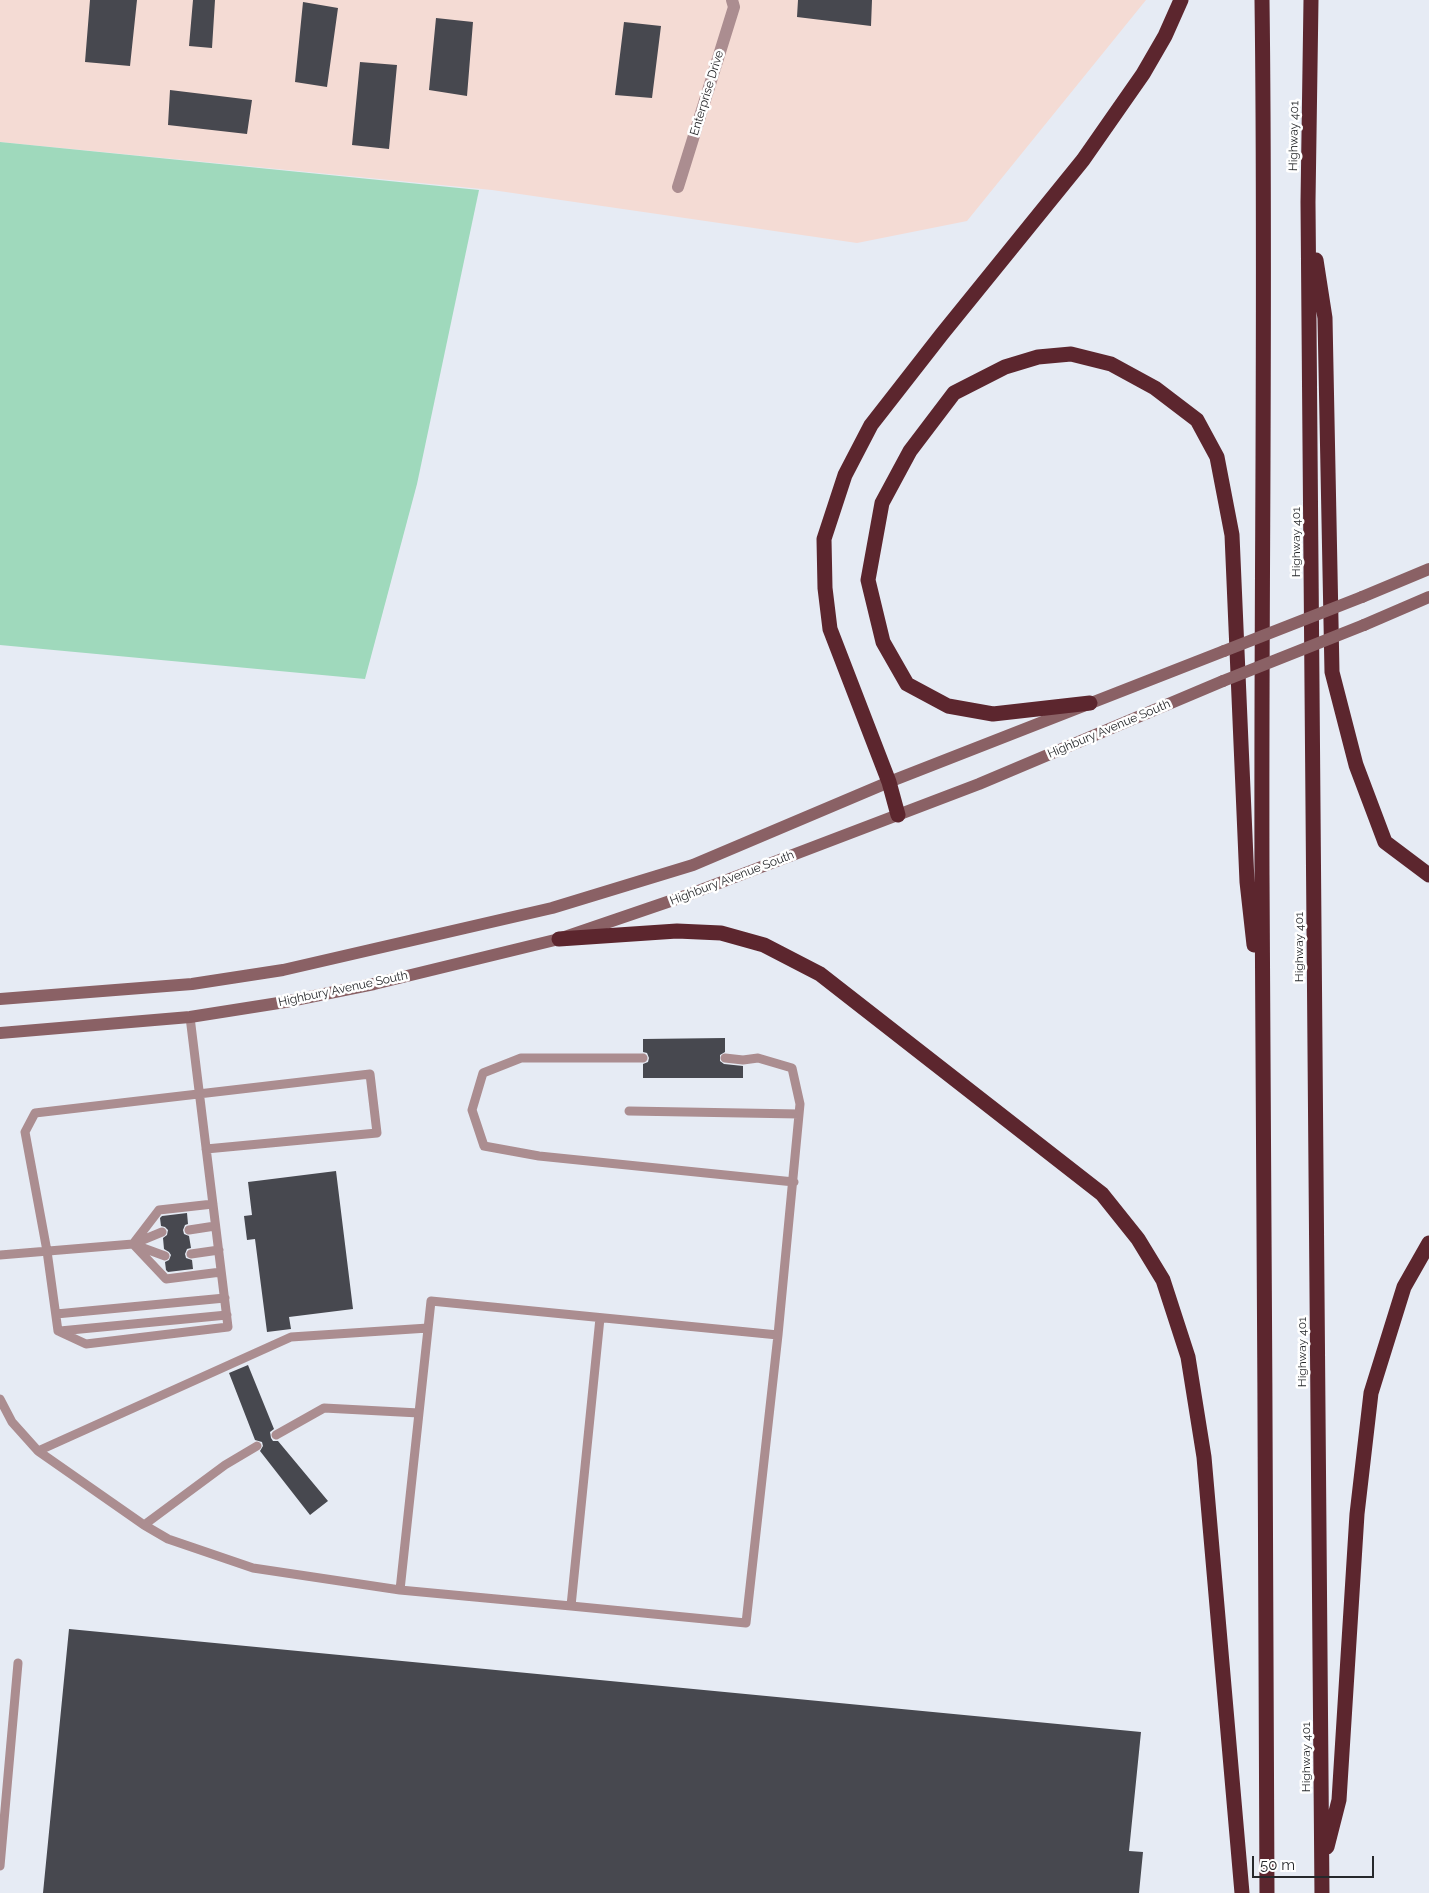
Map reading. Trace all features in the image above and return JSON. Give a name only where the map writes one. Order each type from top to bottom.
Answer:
[{"type":"highway","points":[[898,815],[889,782],[830,629],[824,539],[846,475],[871,425],[1094,145],[1143,74],[1165,36],[1181,0]]},
{"type":"highway","points":[[1262,0],[1265,206],[1262,871],[1267,1568],[1267,1893]]},
{"type":"highway","name":"Highway 401","points":[[1311,0],[1308,202],[1322,1893]]},
{"type":"highway","points":[[1308,202],[1324,318],[1332,672],[1356,765],[1385,842],[1429,875]]},
{"type":"highway","points":[[1090,703],[993,714],[948,706],[907,684],[883,642],[868,580],[882,503],[910,451],[954,393],[1005,367],[1038,357],[1072,354],[1111,364],[1155,388],[1197,420],[1217,458],[1232,535],[1247,882],[1263,1030]]},
{"type":"highway","points":[[559,939],[677,931],[721,933],[764,945],[820,974],[1102,1194],[1138,1239],[1163,1280],[1188,1357],[1204,1457],[1242,1893]]},
{"type":"highway","points":[[1322,1871],[1339,1800],[1356,1514],[1371,1393],[1404,1287],[1429,1243]]},
{"type":"main road","points":[[0,999],[192,984],[283,970],[552,908],[693,865],[889,782],[1429,569]]},
{"type":"main road","name":"Highbury Avenue South","points":[[0,1033],[190,1017],[285,1002],[365,986],[559,939],[685,896],[979,784],[1429,597]]},
{"type":"street","name":"Enterprise Drive","points":[[678,187],[734,7],[732,0]]},
{"type":"lane","points":[[58,1331],[86,1344],[228,1327],[190,1017]]},
{"type":"lane","points":[[643,1058],[522,1058],[483,1073],[472,1110],[484,1146],[539,1156],[794,1182]]},
{"type":"lane","points":[[0,1398],[12,1422],[38,1451],[144,1526],[168,1540],[253,1568],[400,1590],[746,1623],[794,1182],[800,1104],[792,1068],[758,1058],[743,1060],[725,1058]]},
{"type":"lane","points":[[58,1331],[47,1251],[25,1132],[35,1113],[370,1074],[377,1133],[206,1150]]},
{"type":"lane","points":[[629,1112],[799,1114]]},
{"type":"lane","points":[[132,1244],[159,1210],[213,1204]]},
{"type":"lane","points":[[189,1230],[216,1226]]},
{"type":"lane","points":[[0,1255],[132,1244],[162,1232]]},
{"type":"lane","points":[[132,1244],[165,1256]]},
{"type":"lane","points":[[132,1244],[166,1279],[221,1272]]},
{"type":"lane","points":[[191,1254],[218,1250]]},
{"type":"lane","points":[[56,1314],[224,1298]]},
{"type":"lane","points":[[400,1590],[431,1301],[778,1335]]},
{"type":"lane","points":[[58,1331],[227,1314]]},
{"type":"lane","points":[[571,1606],[600,1318]]},
{"type":"lane","points":[[38,1451],[291,1337],[428,1328]]},
{"type":"lane","points":[[276,1435],[324,1408],[419,1413]]},
{"type":"lane","points":[[144,1526],[225,1465],[257,1446]]},
{"type":"lane","points":[[0,1866],[18,1662]]},
{"type":"shaded area","points":[[0,0],[1146,0],[967,221],[857,243],[492,190],[0,142]]},
{"type":"green space","points":[[0,142],[479,190],[417,484],[365,679],[0,645]]},
{"type":"building","points":[[90,0],[137,0],[130,66],[85,62]]},
{"type":"building","points":[[193,0],[215,0],[212,48],[189,46]]},
{"type":"building","points":[[798,0],[872,0],[871,26],[797,17]]},
{"type":"building","points":[[303,2],[338,8],[327,87],[295,82]]},
{"type":"building","points":[[436,18],[473,22],[467,96],[429,90]]},
{"type":"building","points":[[624,22],[661,26],[652,98],[615,95]]},
{"type":"building","points":[[360,62],[397,65],[389,149],[352,145]]},
{"type":"building","points":[[170,90],[252,100],[247,134],[168,125]]},
{"type":"building","points":[[725,1038],[725,1052],[720,1055],[720,1061],[724,1064],[743,1066],[743,1078],[643,1078],[643,1064],[648,1062],[649,1058],[647,1053],[643,1052],[643,1039]]},
{"type":"building","points":[[336,1171],[353,1309],[289,1317],[291,1329],[267,1332],[255,1239],[247,1240],[244,1216],[252,1215],[248,1182]]},
{"type":"building","points":[[187,1213],[188,1224],[185,1225],[183,1230],[184,1234],[189,1236],[191,1248],[187,1249],[185,1254],[186,1258],[192,1260],[193,1269],[168,1272],[165,1262],[169,1260],[171,1255],[164,1249],[163,1238],[167,1235],[168,1230],[161,1226],[160,1218],[162,1216]]},
{"type":"building","points":[[248,1365],[274,1429],[270,1432],[271,1438],[273,1441],[278,1441],[328,1501],[310,1515],[260,1451],[263,1446],[262,1442],[255,1440],[229,1373]]},
{"type":"building","points":[[69,1629],[1141,1732],[1129,1851],[1143,1852],[1139,1893],[43,1893]]}]
